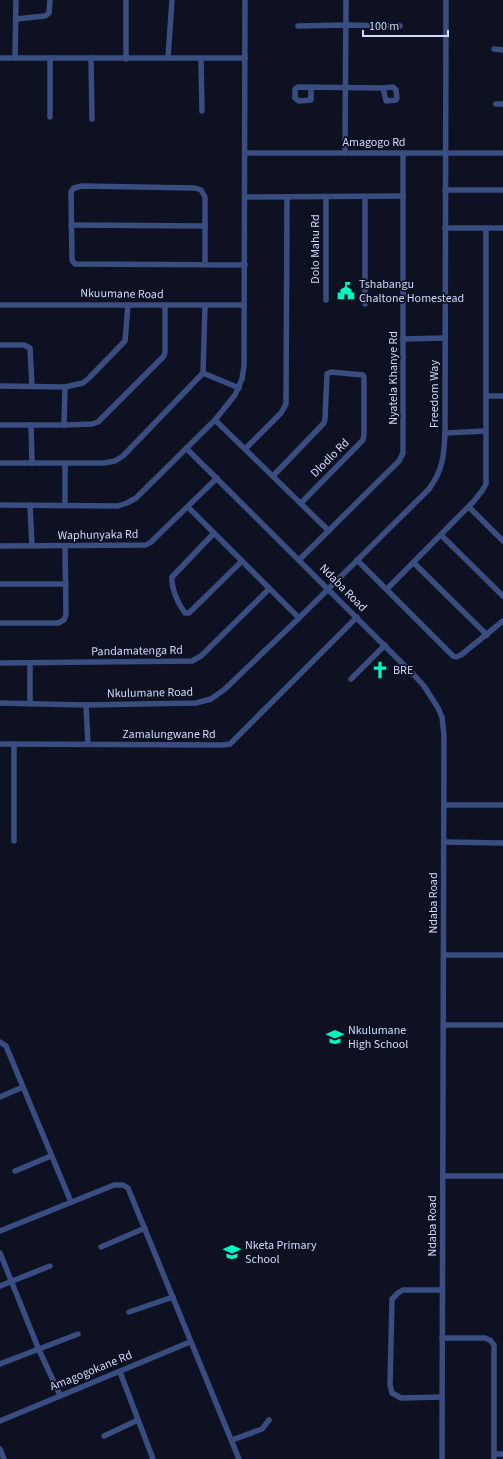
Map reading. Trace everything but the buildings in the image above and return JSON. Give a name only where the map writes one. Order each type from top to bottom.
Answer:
[{"type":"street","points":[[15,58],[16,0]]},
{"type":"street","points":[[16,18],[45,16],[49,13],[50,0]]},
{"type":"street","points":[[126,0],[126,59]]},
{"type":"street","points":[[168,58],[172,0]]},
{"type":"street","points":[[0,505],[118,506],[132,501],[188,449],[231,402],[239,388],[244,366],[245,0]]},
{"type":"street","points":[[345,153],[346,0]]},
{"type":"street","name":"Freedom Way","points":[[328,589],[434,482],[443,462],[445,432],[444,338],[446,0]]},
{"type":"street","points":[[298,26],[400,26]]},
{"type":"street","points":[[494,49],[503,50]]},
{"type":"street","points":[[0,58],[245,58]]},
{"type":"street","points":[[50,58],[50,117]]},
{"type":"street","points":[[92,58],[92,119]]},
{"type":"street","points":[[201,59],[202,111]]},
{"type":"street","points":[[311,88],[383,88]]},
{"type":"street","points":[[496,104],[503,104]]},
{"type":"street","name":"Amagogo Rd","points":[[245,153],[503,153]]},
{"type":"street","name":"Nyatela Khanye Rd","points":[[299,560],[398,461],[403,453],[404,153]]},
{"type":"street","points":[[205,265],[205,197],[201,190],[82,186],[74,188],[72,192],[71,225],[72,260],[75,264],[205,265],[245,265]]},
{"type":"street","points":[[445,190],[503,190]]},
{"type":"street","points":[[245,197],[403,196]]},
{"type":"street","points":[[245,449],[278,416],[286,404],[287,197]]},
{"type":"street","name":"Dolo Mahu Rd","points":[[326,197],[326,300]]},
{"type":"street","points":[[365,197],[365,304]]},
{"type":"street","points":[[71,225],[205,226]]},
{"type":"street","points":[[445,228],[503,228]]},
{"type":"street","points":[[387,589],[469,507],[486,484],[486,228]]},
{"type":"street","name":"Nkuumane Road","points":[[0,305],[244,305]]},
{"type":"street","points":[[0,386],[65,386],[83,383],[123,344],[125,338],[128,305]]},
{"type":"street","points":[[0,425],[92,424],[98,422],[162,358],[165,352],[165,306]]},
{"type":"street","points":[[0,463],[104,463],[120,458],[203,374],[205,306]]},
{"type":"street","points":[[403,339],[444,338]]},
{"type":"street","points":[[0,345],[24,345],[30,348],[32,386]]},
{"type":"street","name":"Dlodlo Rd","points":[[273,476],[324,423],[327,374],[331,372],[363,375],[363,440],[301,503]]},
{"type":"street","points":[[203,374],[239,388]]},
{"type":"street","points":[[64,424],[65,386]]},
{"type":"street","points":[[486,396],[503,396]]},
{"type":"street","points":[[215,420],[329,531]]},
{"type":"street","points":[[31,425],[32,463]]},
{"type":"street","points":[[445,432],[486,431]]},
{"type":"street","name":"Ndaba Road","points":[[188,449],[385,645],[424,686],[442,717],[444,735],[442,1459]]},
{"type":"street","points":[[65,464],[65,505]]},
{"type":"street","name":"Waphunyaka Rd","points":[[0,546],[146,545],[151,542],[217,478]]},
{"type":"street","points":[[30,505],[32,546]]},
{"type":"street","points":[[188,506],[298,618]]},
{"type":"street","points":[[469,507],[503,541]]},
{"type":"street","points":[[214,533],[172,577],[175,594],[185,613],[189,613],[242,560]]},
{"type":"street","points":[[441,535],[503,596]]},
{"type":"street","points":[[0,623],[62,622],[64,620],[66,615],[65,546]]},
{"type":"street","points":[[357,560],[453,656],[459,656],[503,621]]},
{"type":"street","points":[[414,563],[487,635]]},
{"type":"street","points":[[0,584],[66,584]]},
{"type":"street","name":"Pandamatenga Rd","points":[[0,663],[30,664],[192,661],[201,656],[269,589]]},
{"type":"street","name":"Nkulumane Road","points":[[0,703],[86,705],[196,703],[211,699],[225,689],[328,589]]},
{"type":"street","name":"Zamalungwane Rd","points":[[0,744],[230,744],[357,617]]},
{"type":"street","points":[[351,679],[385,645]]},
{"type":"street","points":[[30,664],[30,704]]},
{"type":"street","points":[[86,705],[88,744]]},
{"type":"street","points":[[14,744],[14,841]]},
{"type":"street","points":[[444,805],[503,804]]},
{"type":"street","points":[[444,842],[503,842]]},
{"type":"street","points":[[444,955],[503,955]]},
{"type":"street","points":[[444,1025],[503,1025]]},
{"type":"street","points":[[0,1042],[6,1046],[71,1202]]},
{"type":"street","points":[[0,1097],[23,1087]]},
{"type":"street","points":[[15,1171],[51,1156]]},
{"type":"street","points":[[443,1176],[503,1176]]},
{"type":"street","points":[[0,1231],[114,1185],[123,1185],[130,1191],[190,1342],[239,1459]]},
{"type":"street","points":[[101,1247],[145,1228]]},
{"type":"street","points":[[0,1254],[39,1350],[60,1395]]},
{"type":"street","points":[[0,1286],[50,1266]]},
{"type":"street","points":[[442,1290],[403,1290],[392,1299],[390,1385],[392,1393],[401,1398],[442,1397]]},
{"type":"street","points":[[129,1312],[172,1297]]},
{"type":"street","points":[[0,1364],[78,1334]]},
{"type":"street","points":[[442,1338],[485,1338],[490,1340],[494,1345],[494,1457],[503,1454]]},
{"type":"street","name":"Amagogokane Rd","points":[[0,1420],[190,1342]]},
{"type":"street","points":[[120,1372],[154,1459]]},
{"type":"street","points":[[104,1436],[138,1420]]},
{"type":"street","points":[[232,1440],[262,1429],[269,1420]]},
{"type":"street","points":[[0,1449],[4,1459]]},
{"type":"place","name":"Tshabangu Chaltone Homestead","points":[[346,291]]},
{"type":"place","name":"BRE","points":[[380,670]]},
{"type":"place","name":"Nkulumane High School","points":[[335,1037]]},
{"type":"place","name":"Nketa Primary School","points":[[232,1252]]}]
